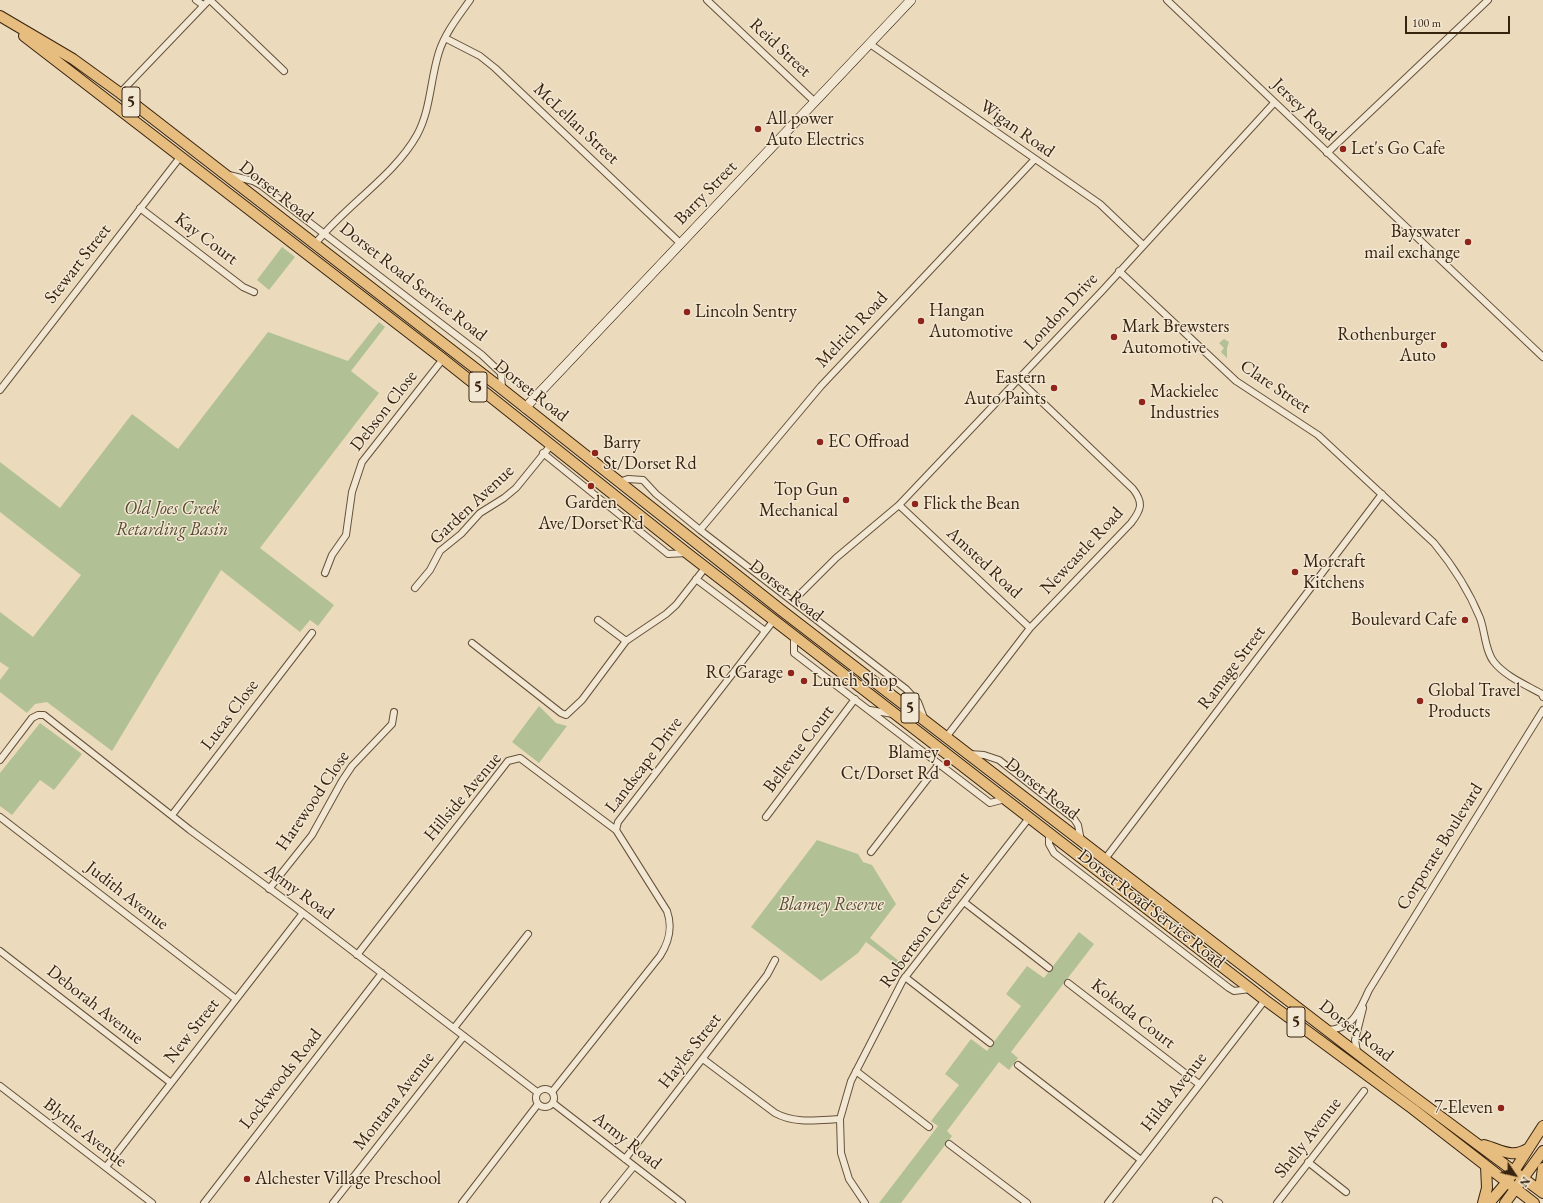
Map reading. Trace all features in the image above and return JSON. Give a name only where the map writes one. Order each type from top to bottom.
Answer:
[{"type":"main road","name":"Barry Street","points":[[526,408],[680,243],[911,0]]},
{"type":"main road","name":"Dorset Road","points":[[3,18],[73,60],[120,93],[502,389],[781,610],[947,736],[1357,1053],[1543,1192]]},
{"type":"main road","name":"Dorset Road","points":[[3,18],[40,50],[112,103],[443,359],[705,568],[794,635],[1250,989],[1413,1109],[1534,1203]]},
{"type":"main road","points":[[112,103],[120,93]]},
{"type":"main road","points":[[181,156],[189,146]]},
{"type":"main road","points":[[517,418],[526,408]]},
{"type":"main road","points":[[615,496],[619,482]]},
{"type":"main road","points":[[774,620],[781,610]]},
{"type":"main road","points":[[1029,818],[1038,807]]},
{"type":"main road","points":[[1097,870],[1105,859]]},
{"type":"main road","points":[[1180,934],[1181,918]]},
{"type":"main road","points":[[1265,1000],[1274,989]]},
{"type":"main road","points":[[1489,1203],[1515,1171],[1543,1126]]},
{"type":"main road","points":[[1477,1142],[1515,1154],[1521,1153],[1531,1146]]},
{"type":"main road","points":[[1505,1203],[1543,1151]]},
{"type":"main road","points":[[1483,1203],[1487,1188],[1486,1166]]},
{"type":"main road","points":[[1543,1168],[1541,1182],[1543,1192]]},
{"type":"street","points":[[196,0],[204,5]]},
{"type":"street","points":[[120,93],[209,0],[284,71]]},
{"type":"street","points":[[315,244],[325,232],[396,162],[412,143],[428,108],[436,63],[445,38],[470,0]]},
{"type":"street","name":"Reid Street","points":[[707,0],[815,102]]},
{"type":"street","name":"Jersey Road","points":[[1166,0],[1543,357]]},
{"type":"street","points":[[1327,153],[1488,0]]},
{"type":"street","name":"McLellan Street","points":[[445,38],[475,54],[495,68],[680,243]]},
{"type":"street","name":"Wigan Road","points":[[870,44],[1100,204],[1143,245]]},
{"type":"street","name":"London Drive","points":[[793,601],[836,558],[899,504],[1119,271],[1274,102]]},
{"type":"street","name":"Stewart Street","points":[[0,390],[181,156]]},
{"type":"street","name":"Melrich Road","points":[[700,530],[820,386],[1035,159]]},
{"type":"street","name":"Dorset Road Service Road","points":[[228,176],[246,178],[262,186],[325,232],[497,367],[501,372],[503,380],[502,389]]},
{"type":"street","name":"Kay Court","points":[[140,208],[243,287],[254,292]]},
{"type":"street","name":"Clare Street","points":[[1119,271],[1236,381],[1318,435],[1416,526],[1448,560],[1468,594],[1480,620],[1493,661],[1503,670],[1542,694],[1543,697]]},
{"type":"street","name":"Debson Close","points":[[325,573],[332,556],[346,535],[352,492],[362,462],[443,359]]},
{"type":"street","name":"Newcastle Road","points":[[947,736],[1030,628],[1138,514],[1140,498],[1128,484],[1018,379]]},
{"type":"street","name":"Garden Avenue","points":[[415,588],[430,570],[440,551],[460,534],[480,513],[504,498],[516,488],[551,445]]},
{"type":"street","points":[[543,453],[668,554],[687,554]]},
{"type":"street","points":[[619,482],[628,479],[643,480],[656,494],[700,530],[818,619],[906,689],[918,702],[925,720]]},
{"type":"street","name":"Ramage Street","points":[[1105,859],[1382,494]]},
{"type":"street","name":"Amsted Road","points":[[899,504],[1030,628]]},
{"type":"street","points":[[472,643],[561,713],[566,715],[582,700],[626,641],[666,614],[676,605],[705,568]]},
{"type":"street","points":[[696,579],[765,631]]},
{"type":"street","points":[[598,620],[626,641]]},
{"type":"street","name":"Landscape Drive","points":[[552,1092],[660,956],[670,935],[667,911],[616,830],[618,822],[774,620]]},
{"type":"street","name":"Lucas Close","points":[[172,815],[312,633]]},
{"type":"street","points":[[794,635],[794,653],[990,803],[1005,800]]},
{"type":"street","name":"Bellevue Court","points":[[766,817],[855,700]]},
{"type":"street","points":[[870,710],[896,715]]},
{"type":"street","name":"Corporate Boulevard","points":[[1327,1030],[1341,1028],[1353,1021],[1377,977],[1543,710]]},
{"type":"street","name":"Harewood Close","points":[[269,889],[312,835],[352,766],[392,724],[394,712]]},
{"type":"street","name":"Army Road","points":[[0,760],[32,718],[38,714],[44,715],[172,815],[537,1092]]},
{"type":"street","name":"Dorset Road Service Road","points":[[969,754],[984,755],[999,760],[1074,818],[1078,825],[1082,841]]},
{"type":"street","name":"Hillside Avenue","points":[[357,954],[508,761],[513,758],[520,758],[616,830]]},
{"type":"street","points":[[871,852],[939,764]]},
{"type":"street","name":"Judith Avenue","points":[[0,817],[236,999]]},
{"type":"street","name":"Robertson Crescent","points":[[865,1203],[849,1180],[841,1153],[840,1119],[844,1101],[856,1071],[905,977],[1029,818]]},
{"type":"street","name":"Dorset Road Service Road","points":[[1049,833],[1048,844],[1054,853],[1234,991],[1250,989]]},
{"type":"street","points":[[964,902],[1049,968]]},
{"type":"street","name":"New Street","points":[[106,1167],[303,913]]},
{"type":"street","points":[[454,1028],[528,934]]},
{"type":"street","name":"Deborah Avenue","points":[[0,951],[171,1083]]},
{"type":"street","name":"Hayles Street","points":[[625,1159],[767,975],[775,960]]},
{"type":"street","name":"Lockwoods Road","points":[[204,1203],[382,973]]},
{"type":"street","points":[[905,977],[990,1043]]},
{"type":"street","name":"Kokoda Court","points":[[1068,983],[1200,1084]]},
{"type":"street","name":"Hilda Avenue","points":[[1108,1203],[1265,1000]]},
{"type":"street","name":"Corporate Boulevard","points":[[1357,1053],[1355,1040],[1364,1001]]},
{"type":"street","name":"Montana Avenue","points":[[333,1203],[464,1036]]},
{"type":"street","points":[[703,1059],[775,1114],[785,1119],[840,1119]]},
{"type":"street","points":[[1018,1065],[1141,1160]]},
{"type":"street","points":[[856,1071],[929,1127]]},
{"type":"street","name":"Blythe Avenue","points":[[0,1086],[152,1203]]},
{"type":"street","points":[[544,1088],[552,1092],[554,1099],[553,1103],[546,1107],[538,1104],[536,1098],[537,1092],[544,1088]]},
{"type":"street","name":"Shelly Avenue","points":[[1277,1203],[1364,1091]]},
{"type":"street","name":"Army Road","points":[[553,1103],[682,1203]]},
{"type":"street","points":[[462,1203],[538,1104]]},
{"type":"street","points":[[949,1144],[1027,1203]]},
{"type":"street","points":[[1308,1162],[1346,1192]]},
{"type":"street","points":[[604,1203],[634,1166]]},
{"type":"green space","points":[[282,247],[295,257],[269,290],[257,280]]},
{"type":"green space","name":"Old Joes Creek Retarding Basin","points":[[379,322],[385,327],[351,371],[379,393],[260,548],[334,605],[318,626],[310,620],[300,632],[221,570],[112,751],[47,702],[35,704],[27,713],[0,692],[0,680],[9,668],[0,662],[0,612],[33,637],[81,575],[0,512],[0,462],[60,508],[132,414],[178,449],[268,332],[348,361]]},
{"type":"green space","points":[[1224,339],[1229,342],[1227,348],[1227,358],[1221,352],[1224,348],[1219,343]]},
{"type":"green space","points":[[539,706],[556,723],[567,726],[539,763],[512,742]]},
{"type":"green space","points":[[40,723],[82,754],[54,790],[40,780],[12,815],[0,806],[0,773]]},
{"type":"green space","name":"Blamey Reserve","points":[[817,840],[858,854],[863,862],[872,865],[896,904],[870,938],[904,965],[901,968],[866,942],[858,953],[821,981],[751,927]]},
{"type":"green space","points":[[1079,932],[1094,944],[1011,1052],[1018,1058],[1009,1070],[999,1062],[947,1131],[952,1136],[901,1203],[879,1203],[938,1126],[931,1121],[959,1085],[945,1074],[971,1039],[987,1051],[1021,1006],[1006,994],[1027,966],[1044,978]]},
{"type":"place","name":"All power Auto Electrics","points":[[758,129]]},
{"type":"place","name":"Let's Go Cafe","points":[[1343,149]]},
{"type":"place","name":"Bayswater mail exchange","points":[[1468,242]]},
{"type":"place","name":"Lincoln Sentry","points":[[687,312]]},
{"type":"place","name":"Hangan Automotive","points":[[921,321]]},
{"type":"place","name":"Mark Brewsters Automotive","points":[[1114,337]]},
{"type":"place","name":"Rothenburger Auto","points":[[1444,345]]},
{"type":"place","name":"Eastern Auto Paints","points":[[1054,388]]},
{"type":"place","name":"Mackielec Industries","points":[[1142,402]]},
{"type":"place","name":"EC Offroad","points":[[820,442]]},
{"type":"place","name":"Barry St/Dorset Rd","points":[[595,453]]},
{"type":"place","name":"Garden Ave/Dorset Rd","points":[[591,486]]},
{"type":"place","name":"Top Gun Mechanical","points":[[846,500]]},
{"type":"place","name":"Flick the Bean","points":[[915,504]]},
{"type":"place","name":"Morcraft Kitchens","points":[[1295,572]]},
{"type":"place","name":"Boulevard Cafe","points":[[1465,620]]},
{"type":"place","name":"RC Garage","points":[[791,673]]},
{"type":"place","name":"Lunch Shop","points":[[804,681]]},
{"type":"place","name":"Global Travel Products","points":[[1420,701]]},
{"type":"place","name":"Blamey Ct/Dorset Rd","points":[[947,763]]},
{"type":"place","name":"7-Eleven","points":[[1501,1108]]},
{"type":"place","name":"Alchester Village Preschool","points":[[247,1179]]}]
